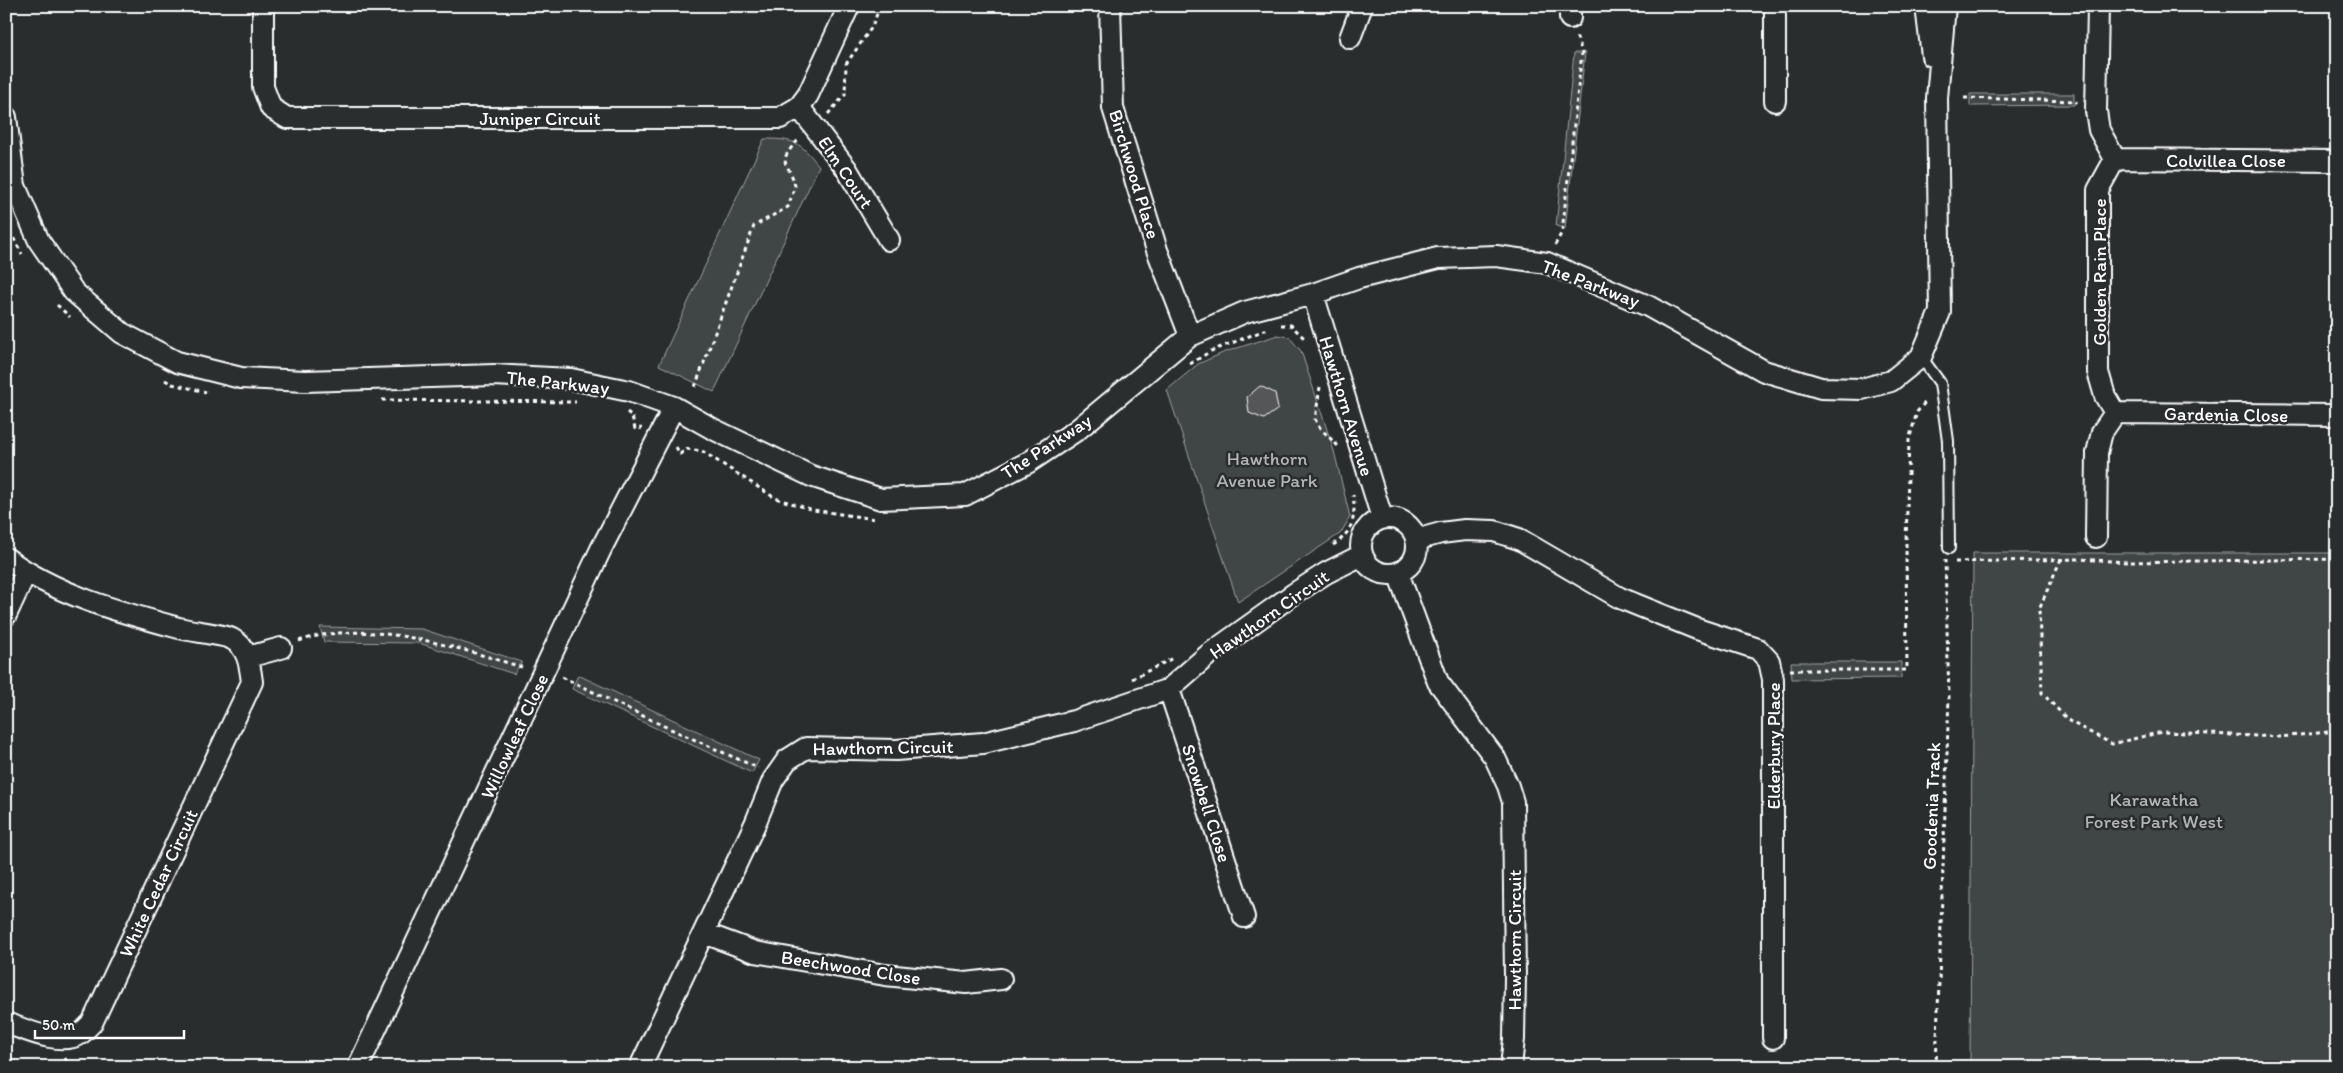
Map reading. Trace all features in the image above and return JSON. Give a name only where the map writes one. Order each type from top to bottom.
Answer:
[{"type":"street","name":"Juniper Circuit","points":[[263,6],[263,87],[271,108],[287,118],[780,118],[798,107],[808,95],[849,6]]},
{"type":"street","name":"Birchwood Place","points":[[1110,6],[1113,108],[1157,250],[1190,336]]},
{"type":"street","points":[[1350,38],[1362,6]]},
{"type":"street","points":[[1775,6],[1775,101]]},
{"type":"street","name":"The Parkway","points":[[1926,6],[1937,98]]},
{"type":"street","name":"The Parkway","points":[[6,116],[15,186],[39,241],[74,292],[122,333],[177,362],[241,378],[305,381],[494,375],[571,379],[629,390],[674,407],[713,429],[811,476],[881,499],[965,495],[1029,462],[1076,430],[1190,336],[1244,312],[1312,294],[1359,278],[1438,258],[1496,256],[1547,263],[1648,306],[1764,371],[1821,388],[1862,389],[1890,381],[1920,357],[1940,312],[1937,98],[1945,6]]},
{"type":"street","points":[[2098,6],[2096,111],[2099,130],[2115,159]]},
{"type":"street","name":"Elm Court","points":[[798,107],[846,168],[889,240]]},
{"type":"street","name":"Colvillea Close","points":[[2115,159],[2337,161]]},
{"type":"street","name":"Golden Rain Place","points":[[2115,159],[2098,190],[2098,372],[2105,396],[2115,412]]},
{"type":"street","name":"Hawthorn Avenue","points":[[1312,294],[1382,518]]},
{"type":"street","name":"Willowleaf Close","points":[[358,1067],[601,550],[674,407]]},
{"type":"street","points":[[2096,537],[2097,453],[2102,432],[2115,412]]},
{"type":"street","name":"Gardenia Close","points":[[2115,412],[2337,415]]},
{"type":"street","points":[[1391,517],[1404,522],[1413,532],[1416,540],[1416,552],[1413,560],[1398,572],[1385,574],[1376,571],[1369,566],[1362,555],[1361,541],[1364,532],[1373,522],[1382,518],[1391,517]]},
{"type":"street","name":"Elderbury Place","points":[[1416,540],[1441,533],[1465,530],[1494,531],[1519,539],[1620,598],[1697,629],[1758,649],[1769,661],[1772,670],[1773,1038]]},
{"type":"street","name":"Hawthorn Circuit","points":[[640,1067],[704,933],[773,780],[787,760],[806,748],[896,750],[983,743],[1032,733],[1074,721],[1169,689],[1208,655],[1295,593],[1326,573],[1362,555]]},
{"type":"street","points":[[6,558],[26,572],[114,610],[199,633],[232,638],[248,657],[281,648]]},
{"type":"street","points":[[6,615],[26,572]]},
{"type":"street","name":"Hawthorn Circuit","points":[[1398,572],[1438,682],[1495,758],[1513,802],[1514,995],[1511,1067]]},
{"type":"street","name":"White Cedar Circuit","points":[[6,1023],[43,1036],[58,1038],[80,1035],[92,1022],[252,682],[248,657]]},
{"type":"street","name":"Snowbell Close","points":[[1169,689],[1244,917]]},
{"type":"street","name":"Beechwood Close","points":[[704,933],[755,952],[885,975],[966,983],[1002,979]]},
{"type":"lane","points":[[1920,357],[1940,382],[1948,441],[1949,548]]},
{"type":"path","points":[[694,387],[754,226],[788,207],[795,186],[784,163],[785,154],[813,125],[828,115],[845,95],[846,64],[872,27],[880,6]]},
{"type":"path","points":[[1547,263],[1562,232],[1582,52],[1570,12]]},
{"type":"path","points":[[1964,98],[2075,100],[2083,110],[2096,111]]},
{"type":"path","points":[[6,224],[16,246],[27,261]]},
{"type":"path","points":[[54,301],[75,322]]},
{"type":"path","points":[[1184,368],[1211,351],[1276,326],[1291,325],[1304,336],[1307,345]]},
{"type":"path","points":[[164,380],[172,384],[209,392]]},
{"type":"path","points":[[1319,382],[1320,387],[1315,419],[1319,427],[1338,446],[1341,455]]},
{"type":"path","points":[[1772,670],[1907,670],[1906,543],[1909,440],[1917,412],[1940,382]]},
{"type":"path","points":[[376,400],[584,403]]},
{"type":"path","points":[[623,408],[632,416],[635,429],[644,428],[677,448],[680,454],[687,450],[702,451],[774,498],[813,510],[865,519],[882,519]]},
{"type":"path","points":[[1324,550],[1341,540],[1352,527],[1355,512],[1352,489]]},
{"type":"path","name":"Goodenia Track","points":[[1936,1067],[1949,696],[1944,562],[1949,548]]},
{"type":"path","points":[[2061,559],[2039,609],[2042,693],[2069,721],[2112,744],[2162,732],[2280,737],[2337,731]]},
{"type":"path","points":[[1944,562],[2061,559],[2127,562],[2337,559]]},
{"type":"path","points":[[281,648],[318,635],[362,634],[418,637],[544,672],[554,673],[664,726],[761,769],[765,763]]},
{"type":"path","points":[[1130,680],[1174,657]]},
{"type":"green space","points":[[1574,53],[1585,53],[1565,229],[1556,226]]},
{"type":"green space","points":[[1970,94],[2074,94],[2074,105],[1970,106]]},
{"type":"green space","points":[[764,139],[796,143],[819,166],[714,392],[659,365]]},
{"type":"green space","name":"Hawthorn Avenue Park","points":[[1278,335],[1289,337],[1301,351],[1334,451],[1350,517],[1341,533],[1238,602],[1167,390],[1198,364],[1225,352]]},
{"type":"green space","name":"Karawatha Forest Park West","points":[[1973,553],[2337,553],[2337,1067],[1970,1067]]},
{"type":"green space","points":[[320,627],[422,629],[522,662],[514,674],[419,643],[324,642]]},
{"type":"green space","points":[[1791,662],[1901,662],[1901,678],[1792,679]]},
{"type":"green space","points":[[578,675],[759,760],[752,773],[572,689]]},
{"type":"building","points":[[1260,386],[1275,393],[1278,409],[1264,419],[1249,413],[1247,397]]}]
